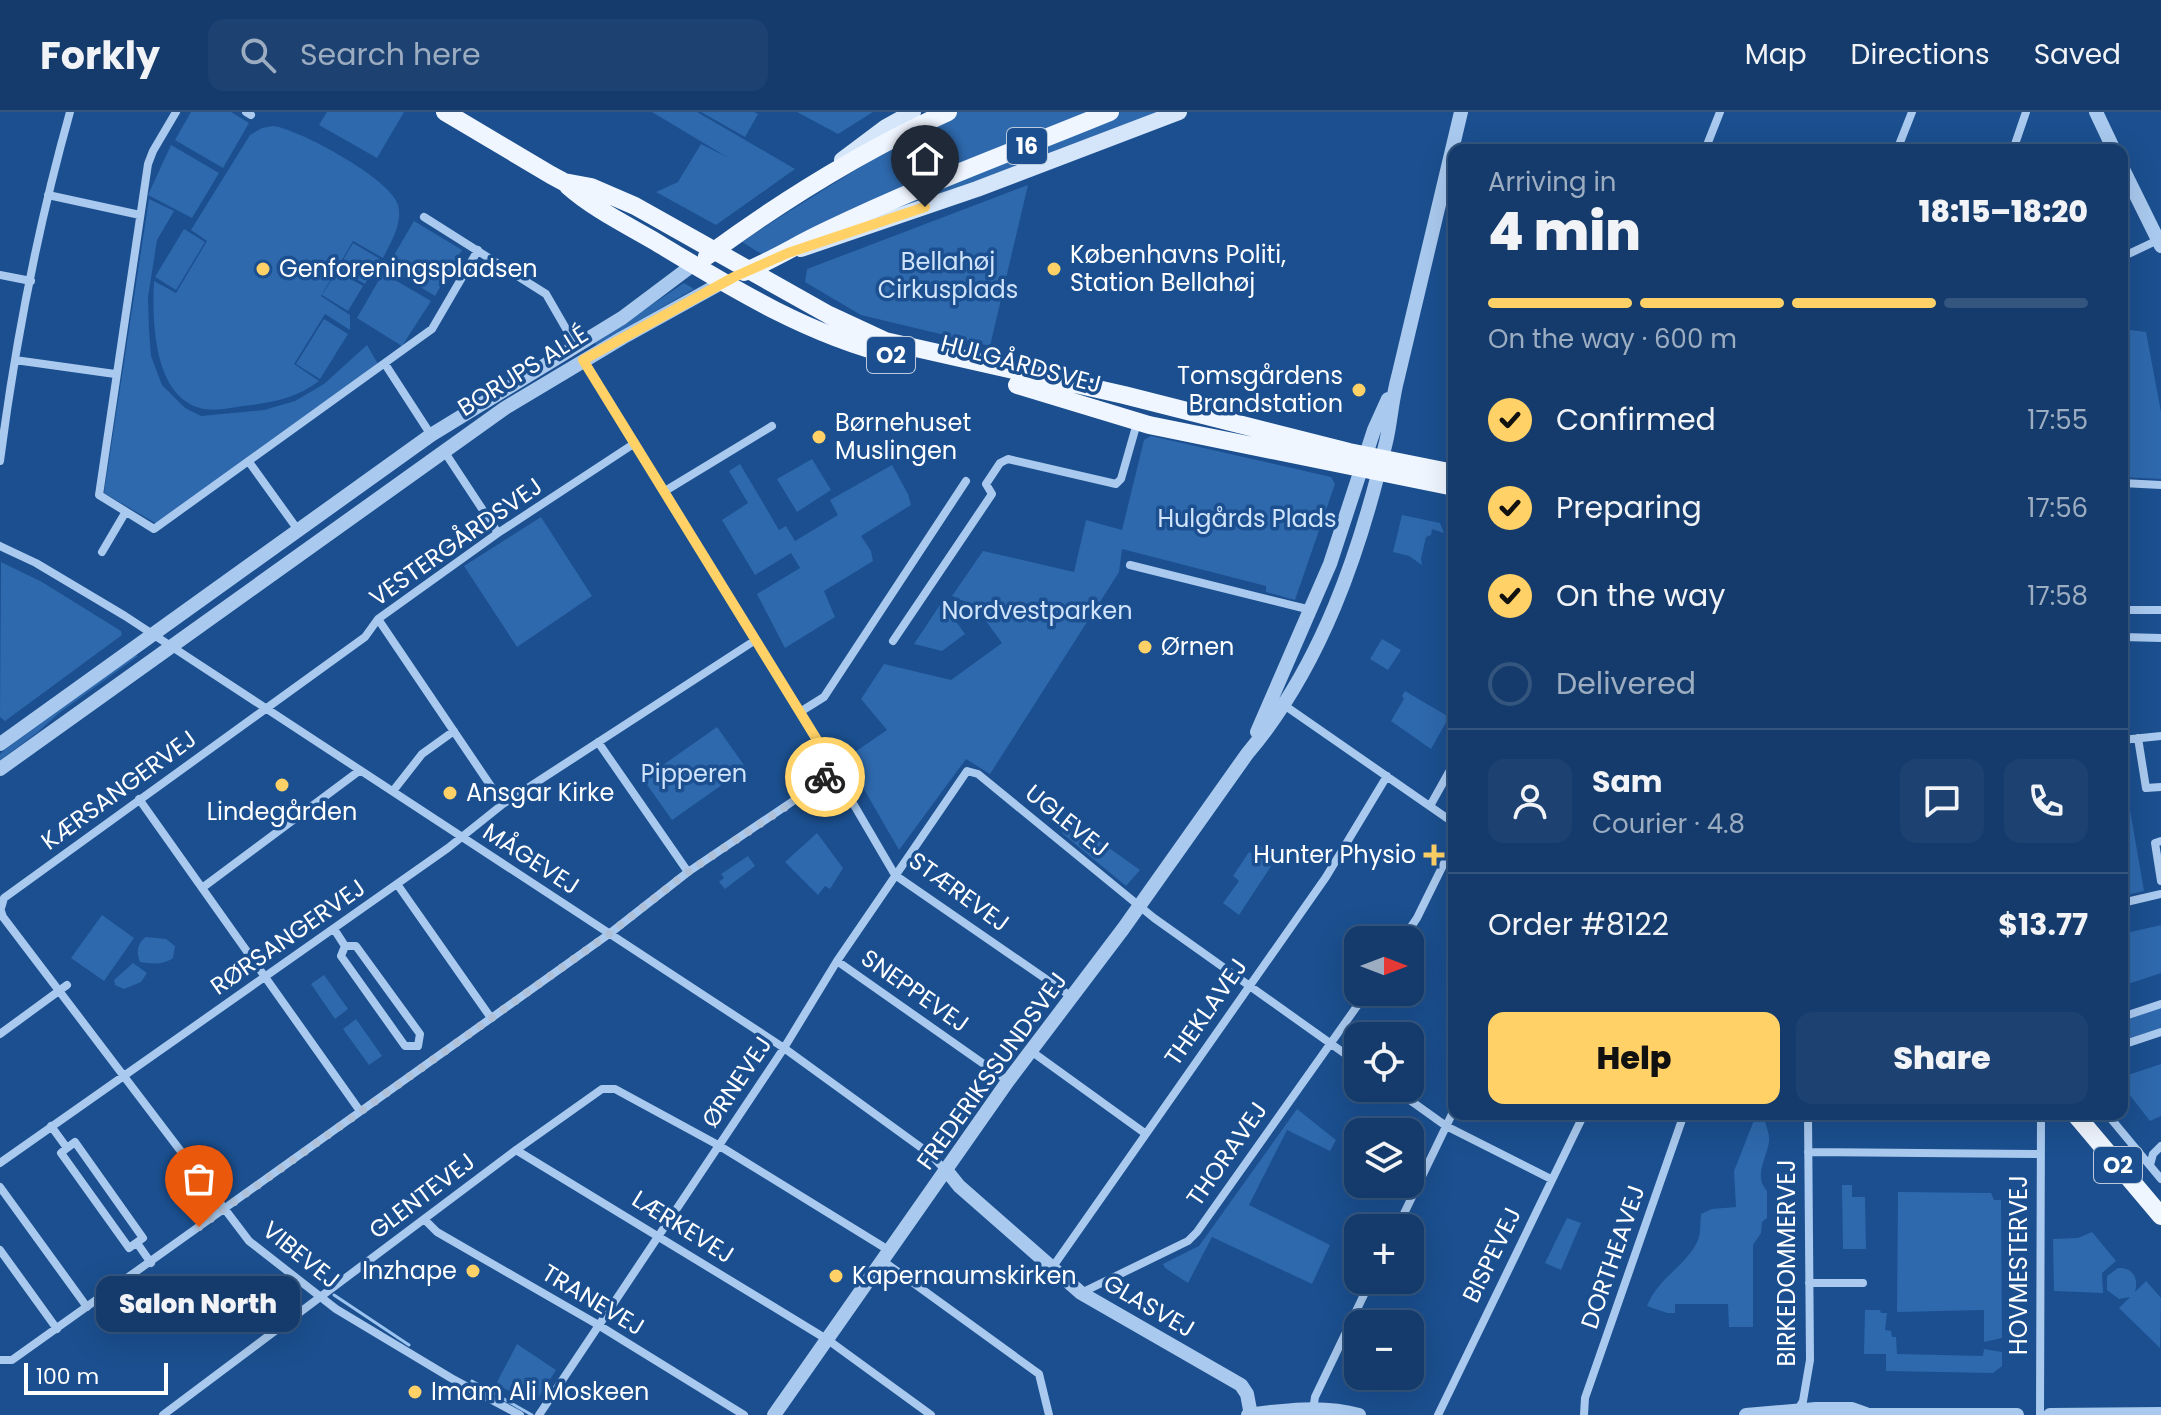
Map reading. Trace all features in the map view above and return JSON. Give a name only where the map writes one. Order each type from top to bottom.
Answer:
[{"type":"main road","name":"HULGÅRDSVEJ","points":[[445,112],[564,182],[611,216],[865,333],[913,348],[1124,395],[1371,465]]},
{"type":"main road","name":"BORUPS ALLÉ","points":[[704,257],[815,181],[886,127],[913,112]]},
{"type":"main road","points":[[815,181],[948,112]]},
{"type":"main road","name":"16","points":[[788,253],[850,220],[1110,112]]},
{"type":"main road","name":"BORUPS ALLÉ","points":[[736,276],[788,253],[977,189],[1179,112]]},
{"type":"main road","name":"HULGÅRDSVEJ","points":[[564,182],[591,187],[635,206],[704,257],[736,276],[792,320],[840,340],[1018,385],[1138,422],[1371,465]]},
{"type":"main road","name":"O2","points":[[1371,465],[1448,472]]},
{"type":"main road","name":"O2","points":[[1371,465],[1448,485]]},
{"type":"main road","name":"O2","points":[[2080,1120],[2161,1216]]},
{"type":"street","points":[[0,461],[5,396],[48,195],[70,112]]},
{"type":"street","points":[[176,112],[153,151],[140,215],[99,495],[154,529],[432,329],[478,250]]},
{"type":"street","name":"FREDERIKSSUNDSVEJ","points":[[1453,144],[1461,112]]},
{"type":"street","points":[[1707,144],[1720,112]]},
{"type":"street","points":[[1899,144],[1912,112]]},
{"type":"street","points":[[2015,144],[2026,112]]},
{"type":"street","points":[[2096,112],[2111,144]]},
{"type":"street","name":"FREDERIKSSUNDSVEJ","points":[[774,1415],[1008,1081],[1247,754],[1313,651],[1351,563],[1371,465],[1374,430],[1396,382],[1448,166]]},
{"type":"street","points":[[2128,179],[2160,243],[2128,255]]},
{"type":"street","points":[[48,195],[140,215]]},
{"type":"street","name":"BORUPS ALLÉ","points":[[424,217],[546,294],[576,346]]},
{"type":"street","name":"BORUPS ALLÉ","points":[[2,743],[431,435],[622,318],[704,257]]},
{"type":"street","points":[[0,275],[31,281]]},
{"type":"street","name":"BORUPS ALLÉ","points":[[0,769],[518,400],[583,360],[736,276]]},
{"type":"street","points":[[15,360],[115,374]]},
{"type":"street","name":"STÆREVEJ","points":[[583,360],[835,769],[895,875],[1072,997]]},
{"type":"street","points":[[385,364],[431,435]]},
{"type":"street","points":[[893,641],[992,494],[986,484],[1000,463],[1008,459],[1116,484],[1121,479],[1138,422]]},
{"type":"street","points":[[665,491],[772,426]]},
{"type":"street","name":"VESTERGÅRDSVEJ","points":[[266,709],[365,637],[378,619],[498,533],[635,443]]},
{"type":"street","points":[[443,451],[498,533]]},
{"type":"street","points":[[249,462],[298,530]]},
{"type":"street","name":"FREDERIKSSUNDSVEJ","points":[[1279,702],[1312,610],[1371,465]]},
{"type":"street","points":[[800,712],[824,697],[966,481]]},
{"type":"street","points":[[2128,483],[2161,485]]},
{"type":"street","points":[[102,552],[125,513]]},
{"type":"street","name":"MÅGEVEJ","points":[[0,546],[81,588],[784,1048],[930,1154],[947,1171]]},
{"type":"street","points":[[1130,565],[1312,610]]},
{"type":"street","points":[[2128,610],[2161,610]]},
{"type":"street","points":[[378,619],[503,804]]},
{"type":"street","points":[[2128,637],[2161,638]]},
{"type":"street","name":"RØRSANGERVEJ","points":[[0,1163],[334,929],[503,804],[754,641]]},
{"type":"street","points":[[1279,702],[1448,819]]},
{"type":"street","name":"KÆRSANGERVEJ","points":[[0,908],[4,898],[266,709]]},
{"type":"street","points":[[393,791],[422,754],[454,731]]},
{"type":"street","points":[[2128,739],[2161,736]]},
{"type":"street","points":[[2138,738],[2146,788],[2161,787]]},
{"type":"street","points":[[598,742],[688,872]]},
{"type":"street","points":[[0,1360],[12,1360],[151,1263],[609,934],[688,872],[802,796],[835,769]]},
{"type":"street","points":[[202,888],[359,771]]},
{"type":"street","name":"UGLEVEJ","points":[[967,771],[978,774],[1139,905],[1344,1054]]},
{"type":"street","name":"ØRNEVEJ","points":[[539,1415],[784,1048],[837,961],[967,771]]},
{"type":"street","points":[[1430,806],[1448,774]]},
{"type":"street","name":"THEKLAVEJ","points":[[1052,1268],[1326,877],[1387,776]]},
{"type":"street","points":[[139,799],[360,1111]]},
{"type":"street","points":[[2161,841],[2155,843],[2161,881]]},
{"type":"street","points":[[1412,926],[1448,855]]},
{"type":"street","points":[[397,884],[491,1018]]},
{"type":"street","points":[[2128,902],[2161,894]]},
{"type":"street","name":"VIBEVEJ","points":[[0,908],[3,917],[57,992],[249,1241],[320,1297],[439,1371],[520,1415]]},
{"type":"street","points":[[334,929],[345,946]]},
{"type":"street","points":[[345,946],[356,946],[420,1034],[418,1046],[405,1046],[341,956],[345,946]]},
{"type":"street","name":"SNEPPEVEJ","points":[[837,961],[1008,1081]]},
{"type":"street","points":[[0,1034],[67,985]]},
{"type":"street","points":[[2128,1015],[2161,1004]]},
{"type":"street","name":"THORAVEJ","points":[[1081,1293],[1188,1241],[1197,1232],[1357,1006]]},
{"type":"street","points":[[2128,1043],[2161,1032]]},
{"type":"street","points":[[1031,1051],[1146,1134]]},
{"type":"street","name":"GLENTEVEJ","points":[[163,1415],[602,1089],[615,1089],[718,1145]]},
{"type":"street","points":[[1413,1102],[1446,1126],[1551,1179]]},
{"type":"street","points":[[1404,1214],[1449,1120]]},
{"type":"street","name":"BISPEVEJ","points":[[1438,1415],[1581,1120]]},
{"type":"street","name":"DORTHEAVEJ","points":[[1584,1415],[1585,1398],[1682,1120]]},
{"type":"street","name":"BIRKEDOMMERVEJ","points":[[1798,1414],[1810,1360],[1808,1120]]},
{"type":"street","name":"HOVMESTERVEJ","points":[[2040,1415],[2041,1120]]},
{"type":"street","points":[[2112,1120],[2161,1179]]},
{"type":"street","points":[[51,1126],[67,1148]]},
{"type":"street","points":[[75,1142],[143,1238],[137,1243],[129,1248],[61,1153],[67,1148],[75,1142]]},
{"type":"street","points":[[718,1145],[886,1256],[1039,1374],[1049,1415]]},
{"type":"street","points":[[2129,1178],[2150,1165],[2153,1154],[2161,1146]]},
{"type":"street","name":"LÆRKEVEJ","points":[[516,1150],[828,1340],[931,1415]]},
{"type":"street","points":[[1808,1152],[2039,1154]]},
{"type":"street","points":[[2150,1165],[2161,1172]]},
{"type":"street","name":"GLASVEJ","points":[[947,1171],[959,1186],[1081,1293],[1241,1385],[1247,1394],[1249,1415]]},
{"type":"street","points":[[0,1187],[87,1307]]},
{"type":"street","name":"TRANEVEJ","points":[[424,1219],[437,1232],[598,1324],[744,1415]]},
{"type":"street","points":[[137,1243],[151,1263]]},
{"type":"street","points":[[0,1250],[57,1329]]},
{"type":"street","points":[[1809,1283],[1863,1283]]},
{"type":"street","points":[[1313,1413],[1315,1397],[1364,1294]]},
{"type":"street","points":[[1746,1415],[1852,1409],[1864,1415],[2017,1415]]},
{"type":"street","points":[[1249,1415],[1346,1411],[1359,1415]]},
{"type":"street","points":[[2050,1415],[2161,1414]]},
{"type":"green space","points":[[191,112],[231,112],[249,123],[223,168],[175,140]]},
{"type":"green space","points":[[327,112],[404,112],[377,158],[319,125]]},
{"type":"green space","points":[[652,112],[697,112],[795,169],[716,225],[656,192],[678,182],[701,144],[727,157]]},
{"type":"green space","points":[[701,112],[754,112],[758,114],[745,137]]},
{"type":"green space","points":[[797,112],[873,112],[838,134]]},
{"type":"green space","points":[[945,112],[1164,112],[885,216],[763,255],[742,242],[895,145]]},
{"type":"green space","name":"Genforeningspladsen","points":[[273,126],[322,145],[379,182],[398,205],[398,225],[383,258],[353,241],[321,296],[350,315],[350,330],[325,314],[294,364],[319,381],[293,396],[274,401],[221,409],[200,408],[184,400],[164,372],[155,334],[154,281],[176,293],[207,241],[191,230],[250,135]]},
{"type":"green space","points":[[171,145],[219,173],[192,218],[148,195]]},
{"type":"green space","name":"Bellahøj Cirkusplads","points":[[1028,185],[990,346],[861,315],[805,282],[807,269]]},
{"type":"green space","points":[[149,199],[174,211],[157,240],[148,297],[151,356],[162,385],[185,408],[201,416],[264,410],[295,401],[324,384],[367,345],[378,364],[157,524],[104,493]]},
{"type":"green space","points":[[414,221],[462,250],[435,296],[387,267]]},
{"type":"green space","points":[[184,229],[205,242],[176,290],[155,277]]},
{"type":"green space","points":[[353,243],[380,259],[365,284],[338,269]]},
{"type":"green space","points":[[337,271],[363,286],[348,311],[322,295]]},
{"type":"green space","points":[[383,273],[431,301],[402,346],[357,318]]},
{"type":"green space","points":[[684,283],[694,289],[596,345],[595,343]]},
{"type":"green space","points":[[324,319],[348,334],[320,379],[296,364]]},
{"type":"green space","points":[[2128,330],[2146,332],[2161,412],[2161,479],[2128,477]]},
{"type":"green space","points":[[1151,436],[1331,477],[1335,484],[1295,600],[1266,592],[1266,586],[1122,549],[1119,572],[990,774],[966,759],[899,850],[846,758],[887,730],[861,699],[884,664],[951,680],[1002,643],[975,606],[952,596],[983,551],[1074,572],[1086,520],[1122,530],[1144,440]]},
{"type":"green space","points":[[812,459],[831,490],[797,512],[777,479]]},
{"type":"green space","points":[[740,464],[779,530],[786,526],[795,541],[838,515],[830,500],[892,465],[911,505],[861,536],[871,551],[873,561],[824,591],[835,617],[785,648],[757,594],[800,568],[791,553],[755,575],[722,520],[748,503],[729,471]]},
{"type":"green space","points":[[1402,515],[1440,523],[1444,533],[1432,529],[1431,535],[1426,537],[1422,565],[1409,556],[1393,552]]},
{"type":"green space","points":[[541,517],[592,596],[517,647],[464,566]]},
{"type":"green space","points":[[1,562],[42,582],[121,631],[122,635],[5,721],[0,717]]},
{"type":"green space","points":[[942,602],[965,634],[942,651],[914,644]]},
{"type":"green space","points":[[1382,639],[1401,650],[1388,670],[1370,659]]},
{"type":"green space","points":[[135,655],[138,656],[0,760],[0,754],[7,748]]},
{"type":"green space","points":[[1405,691],[1448,716],[1431,749],[1391,721],[1404,699]]},
{"type":"green space","name":"Pipperen","points":[[717,727],[746,768],[672,820],[643,779]]},
{"type":"green space","points":[[2128,799],[2144,891],[2128,895]]},
{"type":"green space","points":[[1071,821],[1140,870],[1126,886],[1062,833]]},
{"type":"green space","points":[[817,833],[843,868],[830,889],[825,886],[818,895],[785,862]]},
{"type":"green space","points":[[1260,846],[1277,857],[1239,915],[1223,903],[1239,881],[1233,876],[1249,852],[1254,854]]},
{"type":"green space","points":[[748,856],[755,866],[725,889],[719,882],[724,878],[721,874]]},
{"type":"green space","points":[[102,915],[134,938],[104,981],[71,958]]},
{"type":"green space","points":[[2161,925],[2161,973],[2128,984],[2128,933]]},
{"type":"green space","points":[[146,937],[166,939],[175,946],[173,958],[162,963],[140,962],[138,948]]},
{"type":"green space","points":[[133,963],[147,973],[141,982],[124,989],[115,985],[114,980]]},
{"type":"green space","points":[[324,975],[348,1009],[335,1019],[311,984]]},
{"type":"green space","points":[[2161,1008],[2161,1028],[2128,1039],[2128,1019]]},
{"type":"green space","points":[[356,1019],[382,1056],[369,1065],[343,1029]]},
{"type":"green space","points":[[2161,1064],[2161,1116],[2150,1121],[2128,1093],[2128,1075]]},
{"type":"green space","points":[[1297,1109],[1336,1140],[1330,1151],[1287,1130],[1249,1205],[1330,1245],[1312,1284],[1212,1237],[1188,1283],[1165,1268],[1163,1264],[1199,1246]]},
{"type":"green space","points":[[1753,1120],[1764,1120],[1769,1138],[1761,1173],[1767,1191],[1767,1218],[1762,1222],[1761,1233],[1753,1245],[1753,1327],[1729,1327],[1728,1304],[1675,1304],[1675,1313],[1647,1306],[1658,1287],[1693,1249],[1699,1237],[1701,1214],[1712,1209],[1736,1207],[1734,1171]]},
{"type":"green space","points":[[1842,1185],[1852,1185],[1852,1197],[1865,1197],[1866,1249],[1843,1249]]},
{"type":"green space","points":[[1898,1192],[1991,1193],[1994,1200],[2001,1200],[2002,1338],[1984,1342],[1984,1310],[1897,1312]]},
{"type":"green space","points":[[1567,1218],[1581,1223],[1561,1270],[1545,1263]]},
{"type":"green space","points":[[2092,1232],[2116,1261],[2102,1273],[2103,1293],[2054,1291],[2053,1239],[2078,1238]]},
{"type":"green space","points":[[2118,1268],[2134,1275],[2135,1292],[2146,1281],[2161,1298],[2160,1348],[2119,1308],[2130,1297],[2119,1299],[2107,1290],[2107,1276]]},
{"type":"green space","points":[[1865,1310],[1887,1313],[1885,1330],[1896,1337],[1897,1354],[1983,1356],[1984,1349],[2002,1352],[2002,1366],[1993,1373],[1886,1371],[1886,1354],[1864,1354]]},
{"type":"green space","points":[[517,1344],[556,1370],[536,1401],[530,1402],[496,1384]]},
{"type":"waterway","points":[[334,1295],[409,1345]]},
{"type":"waterway","points":[[472,1381],[532,1415]]},
{"type":"way so far","points":[[199,1227],[609,934],[688,872],[802,796],[825,777]]},
{"type":"place","name":"Genforeningspladsen","points":[[263,269]]},
{"type":"place","name":"Københavns Politi, Station Bellahøj","points":[[1054,269]]},
{"type":"place","name":"Tomsgårdens Brandstation","points":[[1359,390]]},
{"type":"place","name":"Børnehuset Muslingen","points":[[819,437]]},
{"type":"place","name":"Ørnen","points":[[1145,647]]},
{"type":"place","name":"Lindegården","points":[[282,785]]},
{"type":"place","name":"Ansgar Kirke","points":[[450,793]]},
{"type":"place","name":"Hunter Physio","points":[[1434,855]]},
{"type":"place","name":"Salon North","points":[[199,1227]]},
{"type":"place","name":"Inzhape","points":[[473,1271]]},
{"type":"place","name":"Kapernaumskirken","points":[[836,1276]]},
{"type":"place","name":"Imam Ali Moskeen","points":[[415,1392]]},
{"type":"route","points":[[825,777],[835,769],[583,360],[734,277],[788,253],[925,207]]},
{"type":"park label","name":"Hulgårds Plads","points":[[1247,519]]},
{"type":"park label","name":"Nordvestparken","points":[[1037,611]]}]
